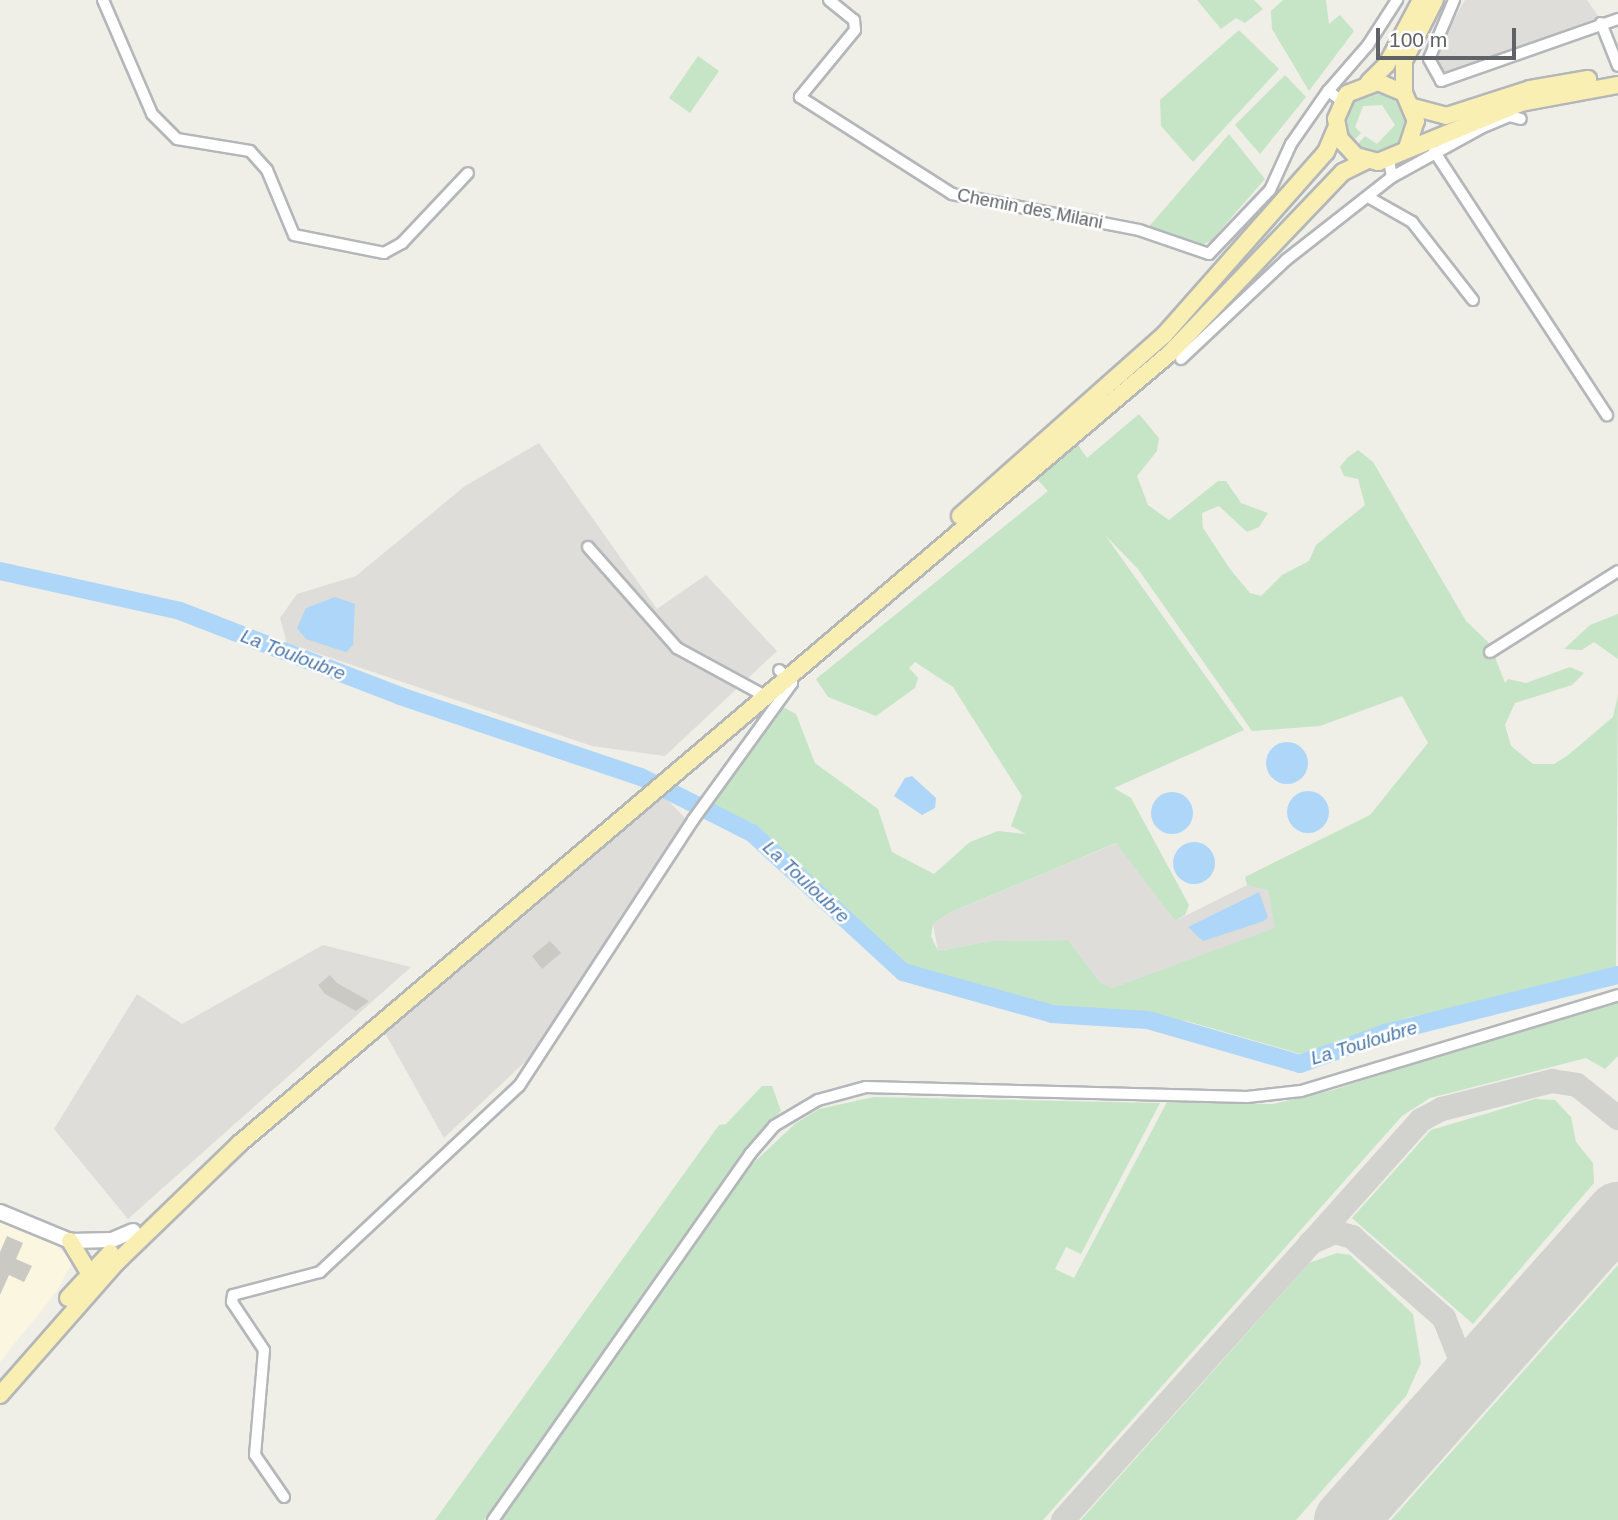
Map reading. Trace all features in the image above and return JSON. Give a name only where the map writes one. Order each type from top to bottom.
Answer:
[{"type":"main road","points":[[1366,161],[1346,149],[1336,128],[1335,96],[1369,82],[1387,64],[1420,0]]},
{"type":"main road","points":[[1407,148],[1414,135],[1404,61],[1435,0]]},
{"type":"main road","points":[[1369,82],[1388,83],[1409,100],[1446,116],[1530,89],[1618,75]]},
{"type":"main road","points":[[783,674],[1169,354],[1343,172],[1366,161],[1389,160],[1407,148],[1521,103],[1618,85]]},
{"type":"main road","points":[[57,1326],[239,1144],[1103,394],[1164,335],[1326,152],[1336,128]]},
{"type":"main road","points":[[0,1379],[90,1274],[104,1248],[133,1231],[242,1129],[641,795]]},
{"type":"main road","points":[[70,1241],[88,1262],[90,1274]]},
{"type":"main road","points":[[0,1395],[108,1263],[104,1248]]},
{"type":"street","points":[[103,0],[152,114],[177,139],[250,152],[267,170],[294,235],[384,253],[402,243],[468,173]]},
{"type":"street","name":"Chemin des Milani","points":[[829,0],[855,20],[855,30],[800,97],[952,194],[1139,230],[1209,254],[1270,190],[1291,144],[1335,96]]},
{"type":"street","points":[[1335,96],[1397,0]]},
{"type":"street","points":[[1454,0],[1432,42],[1431,71],[1441,81],[1453,81],[1601,23],[1618,19]]},
{"type":"street","points":[[1601,23],[1618,66]]},
{"type":"street","points":[[1181,359],[1286,260],[1392,177],[1434,151],[1509,116],[1521,118]]},
{"type":"street","points":[[1434,151],[1607,415]]},
{"type":"street","points":[[1389,160],[1392,177]]},
{"type":"street","points":[[1367,197],[1412,222],[1473,300]]},
{"type":"street","points":[[588,547],[677,648],[762,692]]},
{"type":"street","points":[[1490,652],[1618,571]]},
{"type":"street","points":[[284,1497],[255,1455],[264,1350],[232,1302],[233,1295],[320,1272],[519,1086],[693,820],[792,683],[783,674]]},
{"type":"street","points":[[493,1520],[750,1153],[774,1126],[818,1100],[866,1087],[1247,1097],[1301,1091],[1618,995]]},
{"type":"street","points":[[0,1212],[70,1241],[104,1248]]},
{"type":"shaded area","points":[[1465,0],[1587,0],[1599,17],[1449,81],[1433,57]]},
{"type":"shaded area","points":[[539,443],[657,609],[706,575],[777,651],[665,756],[592,746],[287,643],[280,618],[297,594],[356,576],[465,486]]},
{"type":"shaded area","points":[[662,794],[686,819],[529,1058],[444,1138],[385,1033]]},
{"type":"shaded area","points":[[1117,843],[1175,921],[1247,885],[1268,889],[1276,928],[1112,988],[1100,982],[1068,940],[991,941],[938,951],[933,924],[949,913]]},
{"type":"shaded area","points":[[323,945],[411,967],[128,1219],[54,1129],[137,994],[182,1024]]},
{"type":"shaded area","points":[[0,1220],[44,1235],[73,1261],[57,1291],[0,1362]]},
{"type":"green space","points":[[1197,0],[1254,0],[1263,9],[1245,23],[1236,18],[1221,29]]},
{"type":"green space","points":[[1283,0],[1326,0],[1329,24],[1340,15],[1354,31],[1309,91],[1272,29],[1271,11]]},
{"type":"green space","points":[[1239,30],[1279,69],[1193,162],[1161,126],[1160,100]]},
{"type":"green space","points":[[698,56],[719,71],[690,113],[669,98]]},
{"type":"green space","points":[[1285,75],[1306,97],[1260,154],[1235,125]]},
{"type":"green space","points":[[1370,93],[1392,96],[1407,118],[1400,143],[1380,155],[1362,151],[1358,144],[1365,136],[1377,144],[1395,125],[1382,105],[1363,106],[1355,127],[1361,133],[1355,139],[1343,127],[1349,105]]},
{"type":"green space","points":[[1229,134],[1265,179],[1211,241],[1199,246],[1146,230]]},
{"type":"green space","points":[[1139,414],[1159,438],[1157,451],[1137,476],[1148,505],[1169,520],[1218,481],[1226,481],[1241,503],[1268,513],[1259,527],[1247,532],[1219,506],[1202,513],[1203,528],[1230,569],[1250,593],[1261,596],[1282,575],[1309,561],[1316,545],[1365,505],[1358,479],[1344,476],[1340,467],[1358,450],[1373,462],[1466,621],[1490,644],[1505,683],[1508,679],[1526,683],[1570,667],[1584,673],[1572,685],[1515,703],[1505,725],[1511,746],[1533,764],[1554,764],[1613,717],[1618,695],[1616,967],[1511,999],[1409,1017],[1304,1055],[1187,1021],[1046,1004],[965,987],[899,964],[753,825],[709,806],[779,705],[796,714],[815,763],[878,809],[892,852],[934,874],[970,842],[998,831],[1026,834],[1011,826],[1022,796],[953,687],[915,662],[909,668],[918,678],[915,688],[876,716],[828,697],[816,679],[1048,491],[1037,479],[1078,445],[1087,458]],"holes":[[[1105,535],[1138,569],[1252,731],[1320,726],[1402,696],[1428,743],[1370,815],[1245,877],[1247,885],[1268,890],[1275,928],[1112,988],[1100,982],[1068,940],[991,941],[938,951],[931,936],[933,924],[949,913],[1116,843],[1175,921],[1185,915],[1189,905],[1131,798],[1114,788],[1244,730]]]},
{"type":"green space","points":[[1618,614],[1618,659],[1594,642],[1582,650],[1564,649],[1590,625]]},
{"type":"green space","points":[[1618,997],[1618,1056],[1605,1069],[1586,1058],[1430,1098],[1402,1116],[1043,1520],[500,1520],[734,1181],[796,1123],[819,1109],[874,1097],[1160,1103],[1081,1254],[1066,1247],[1055,1269],[1074,1278],[1167,1102],[1273,1104],[1333,1090]]},
{"type":"green space","points":[[762,1086],[772,1086],[781,1111],[747,1146],[484,1520],[435,1520],[719,1125],[726,1124]]},
{"type":"green space","points":[[1535,1099],[1555,1100],[1571,1117],[1576,1142],[1593,1163],[1594,1183],[1473,1324],[1352,1218],[1431,1130]]},
{"type":"green space","points":[[1337,1253],[1350,1255],[1413,1314],[1421,1363],[1406,1396],[1296,1520],[1081,1520],[1309,1263]]},
{"type":"green space","points":[[1618,1265],[1618,1520],[1391,1520]]},
{"type":"water","points":[[335,597],[355,604],[353,645],[346,652],[306,639],[297,628],[306,608]]},
{"type":"water","points":[[1287,742],[1302,748],[1308,763],[1302,778],[1287,784],[1272,778],[1266,763],[1272,748]]},
{"type":"water","points":[[912,776],[936,798],[935,808],[922,815],[894,796],[905,778]]},
{"type":"water","points":[[1308,791],[1323,797],[1329,812],[1323,827],[1308,833],[1293,827],[1287,812],[1293,797]]},
{"type":"water","points":[[1172,792],[1187,798],[1193,813],[1187,828],[1172,834],[1157,828],[1151,813],[1157,798]]},
{"type":"water","points":[[1194,842],[1209,848],[1215,863],[1209,878],[1194,884],[1179,878],[1173,863],[1179,848]]},
{"type":"water","points":[[1259,892],[1268,917],[1264,921],[1203,941],[1188,927]]},
{"type":"building","points":[[550,941],[561,953],[542,969],[532,956]]},
{"type":"building","points":[[330,975],[337,983],[369,1001],[356,1011],[325,994],[318,985]]},
{"type":"building","points":[[7,1236],[23,1243],[16,1259],[32,1266],[24,1282],[9,1275],[0,1295],[0,1252]]},
{"type":"waterway","name":"La Touloubre","points":[[0,571],[180,611],[400,696],[641,777],[752,833],[903,972],[1052,1014],[1148,1020],[1300,1064],[1385,1033],[1618,975]]},
{"type":"taxiway","points":[[1063,1520],[1421,1120],[1442,1109],[1552,1081],[1577,1085],[1618,1118]]},
{"type":"taxiway","points":[[1614,1218],[1618,1207]]},
{"type":"taxiway","points":[[1310,1243],[1335,1232],[1352,1237],[1444,1318],[1460,1358],[1449,1403]]},
{"type":"runway","points":[[1345,1520],[1618,1213]]}]
